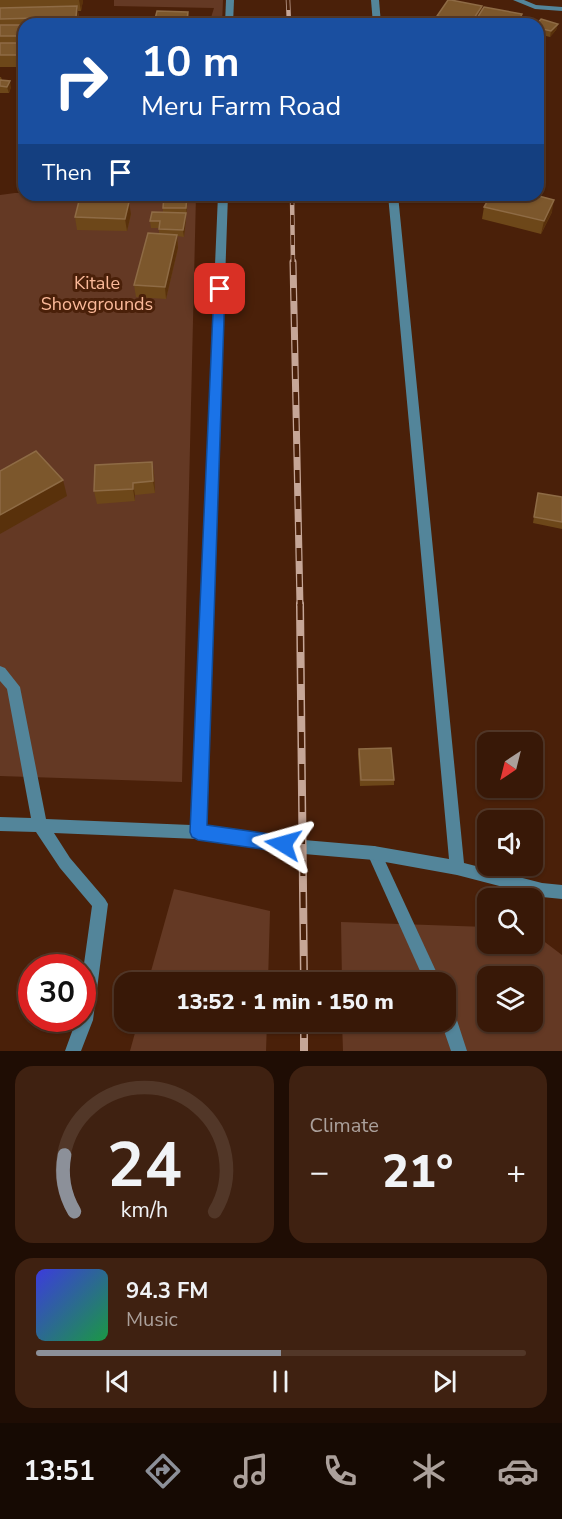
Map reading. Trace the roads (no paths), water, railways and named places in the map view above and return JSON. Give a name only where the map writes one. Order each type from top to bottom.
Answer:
[{"type":"street","points":[[230,0],[230,18]]},
{"type":"street","points":[[375,0],[376,18]]},
{"type":"street","points":[[517,0],[535,7],[562,9]]},
{"type":"street","points":[[198,832],[223,201]]},
{"type":"street","points":[[394,201],[458,868]]},
{"type":"street","points":[[0,672],[13,687],[40,825],[65,863],[100,904],[85,1020],[73,1051]]},
{"type":"street","points":[[0,824],[198,832],[304,847],[374,853],[458,868],[534,888]]},
{"type":"street","points":[[374,853],[428,972]]},
{"type":"street","points":[[543,890],[562,892]]},
{"type":"street","points":[[543,891],[562,901]]},
{"type":"street","points":[[453,1032],[459,1051]]},
{"type":"railway","points":[[288,0],[289,18]]},
{"type":"railway","points":[[292,201],[293,264]]},
{"type":"railway","points":[[293,262],[300,606]]},
{"type":"railway","points":[[300,604],[304,972]]},
{"type":"railway","points":[[304,1032],[304,1051]]},
{"type":"park label","name":"Kitale Showgrounds","points":[[97,293]]}]
